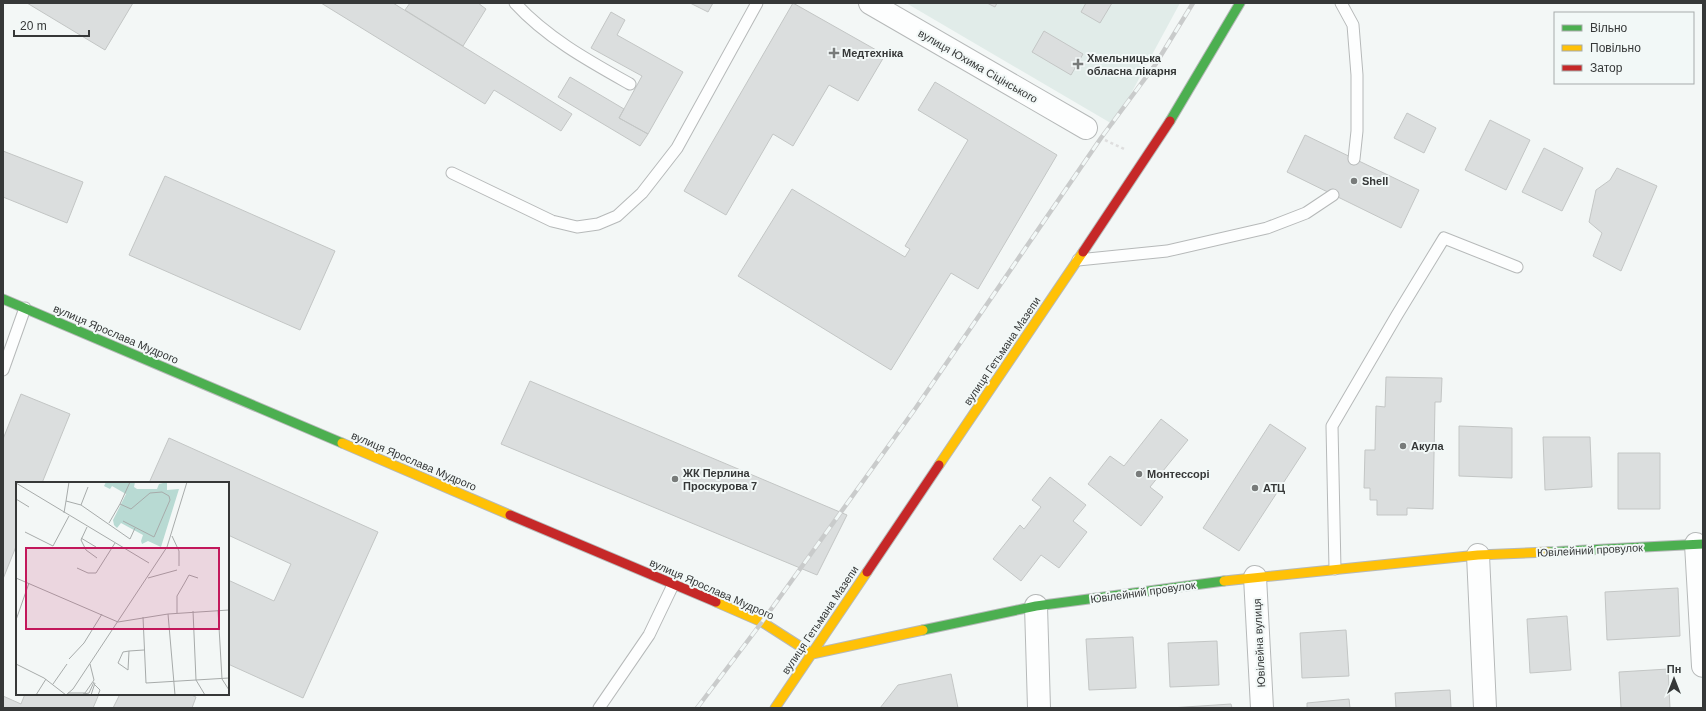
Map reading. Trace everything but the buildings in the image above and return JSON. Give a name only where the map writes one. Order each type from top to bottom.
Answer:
[{"type":"street","name":"вулиця Юхима Сіцінського","points":[[870,3],[1086,128]]},
{"type":"street","name":"вулиця Гетьмана Мазепи","points":[[775,708],[1145,160],[1190,88],[1240,3]]},
{"type":"street","name":"вулиця Ярослава Мудрого","points":[[3,298],[762,622],[812,654]]},
{"type":"street","name":"Ювілейний провулок","points":[[812,654],[1036,606],[1255,577],[1478,555],[1700,544]]},
{"type":"street","points":[[1700,544],[1703,666]]},
{"type":"street","points":[[1478,555],[1485,708]]},
{"type":"street","name":"Ювілейна вулиця","points":[[1255,577],[1262,708]]},
{"type":"street","points":[[1036,606],[1039,708]]},
{"type":"lane","points":[[515,3],[528,18],[548,33],[587,59],[630,84]]},
{"type":"lane","points":[[452,173],[552,221],[577,227],[598,224],[617,216],[642,193],[677,148],[757,3]]},
{"type":"lane","points":[[1341,3],[1353,25],[1357,75],[1357,131],[1354,158]]},
{"type":"lane","points":[[1077,260],[1167,251],[1267,228],[1306,213],[1333,195]]},
{"type":"lane","points":[[1335,569],[1332,426],[1397,315],[1444,238],[1517,267]]},
{"type":"lane","points":[[3,370],[25,308]]},
{"type":"lane","points":[[599,708],[649,635],[673,585]]},
{"type":"path","points":[[1086,128],[1101,138],[1145,160]]},
{"type":"shaded area","name":"Хмельницька обласна лікарня","points":[[906,3],[1180,3],[1114,125]]},
{"type":"railway","points":[[697,708],[762,622],[915,409],[1101,138],[1155,65],[1193,3]]},
{"type":"traffic: fast","points":[[1170,121],[1240,3]]},
{"type":"traffic: fast","points":[[3,299],[342,443]]},
{"type":"traffic: fast","points":[[1548,552],[1703,544]]},
{"type":"traffic: fast","points":[[923,630],[1036,606],[1224,581]]},
{"type":"traffic: slow","points":[[939,465],[1083,252]]},
{"type":"traffic: slow","points":[[342,443],[510,515]]},
{"type":"traffic: slow","points":[[1224,581],[1478,555],[1548,552]]},
{"type":"traffic: slow","points":[[775,708],[867,572]]},
{"type":"traffic: slow","points":[[716,602],[762,622],[812,654],[923,630]]},
{"type":"traffic: jam","points":[[1083,252],[1170,121]]},
{"type":"traffic: jam","points":[[867,572],[939,465]]},
{"type":"traffic: jam","points":[[510,515],[716,602]]},
{"type":"place","name":"Медтехніка","points":[[834,53]]},
{"type":"place","name":"Хмельницька обласна лікарня","points":[[1078,64]]},
{"type":"place","name":"Shell","points":[[1354,181]]},
{"type":"place","name":"Акула","points":[[1403,446]]},
{"type":"place","name":"Монтессорі","points":[[1139,474]]},
{"type":"place","name":"ЖК Перлина Проскурова 7","points":[[675,479]]},
{"type":"place","name":"АТЦ","points":[[1255,488]]}]
